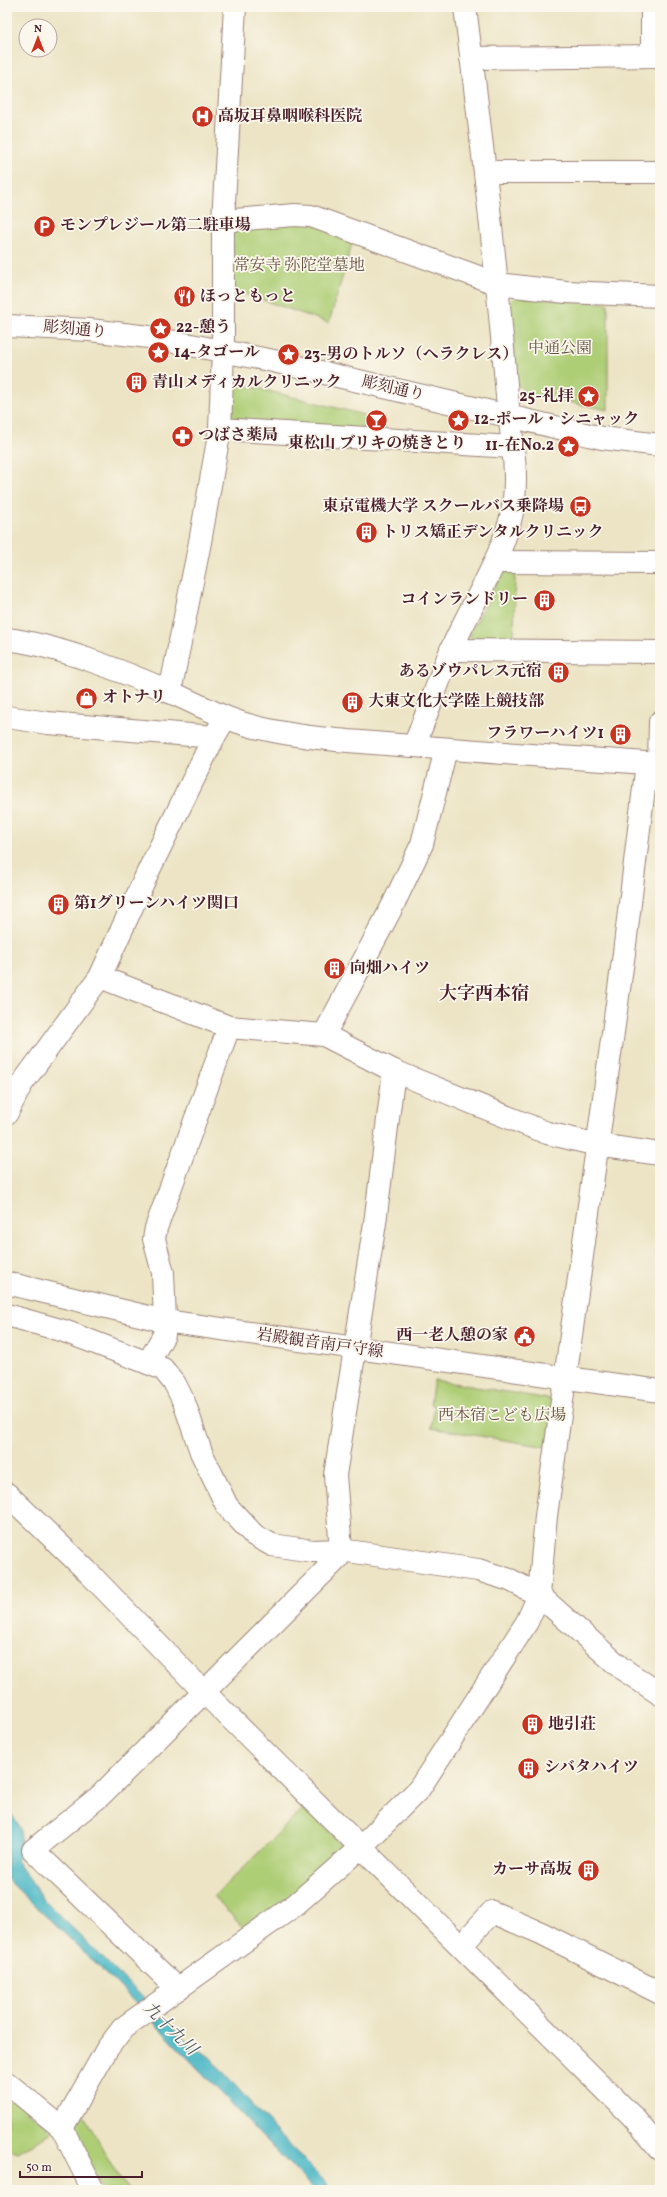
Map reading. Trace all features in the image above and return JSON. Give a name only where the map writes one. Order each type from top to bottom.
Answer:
[{"type":"street","points":[[170,692],[200,542],[220,429],[223,351],[223,221],[235,7]]},
{"type":"street","points":[[414,746],[452,650],[496,562],[510,520],[515,463],[508,417],[498,284],[486,172],[465,7]]},
{"type":"street","points":[[471,58],[656,56],[652,7]]},
{"type":"street","points":[[486,172],[660,172]]},
{"type":"street","points":[[223,221],[295,214],[311,216],[498,284],[566,292],[660,296]]},
{"type":"street","name":"彫刻通り","points":[[7,326],[90,330],[149,337],[269,360],[602,438],[660,445]]},
{"type":"street","points":[[220,429],[512,447]]},
{"type":"street","points":[[496,562],[660,564]]},
{"type":"street","points":[[7,639],[57,650],[170,692],[225,718],[263,729],[302,736],[446,749],[655,764]]},
{"type":"street","points":[[452,650],[660,652]]},
{"type":"street","points":[[7,716],[48,723],[214,737]]},
{"type":"street","points":[[7,1113],[22,1085],[100,977],[148,872],[214,737],[225,718]]},
{"type":"street","points":[[62,2128],[110,2044],[123,2028],[295,1905],[361,1847],[419,1789],[527,1622],[538,1595],[546,1516],[598,1145],[660,722]]},
{"type":"street","points":[[324,1035],[392,907],[422,844],[446,749]]},
{"type":"street","points":[[100,977],[229,1027],[324,1035],[394,1071],[547,1133],[598,1145],[660,1154]]},
{"type":"street","points":[[148,1363],[164,1335],[165,1321],[163,1273],[154,1239],[156,1228],[229,1027]]},
{"type":"street","points":[[175,1991],[33,1850],[100,1796],[338,1558],[341,1550],[335,1475],[356,1349],[394,1071]]},
{"type":"street","name":"岩殿観音南戸守線","points":[[7,1283],[165,1321],[660,1391]]},
{"type":"street","points":[[7,1315],[64,1331],[163,1369],[175,1384],[184,1402],[201,1452],[227,1506],[254,1535],[272,1545],[313,1551],[341,1550],[478,1570],[510,1580],[538,1595],[621,1668],[660,1694]]},
{"type":"street","points":[[7,1494],[87,1571],[205,1692],[633,2117],[660,2149]]},
{"type":"street","points":[[461,1946],[492,1912],[541,1933],[660,1993]]},
{"type":"street","points":[[8,2087],[62,2128],[93,2190]]},
{"type":"green space","name":"常安寺 弥陀堂墓地","points":[[305,221],[354,237],[329,323],[231,289],[231,234],[238,226]]},
{"type":"green space","name":"中通公園","points":[[516,297],[608,303],[608,410],[529,394],[516,384],[507,305]]},
{"type":"green space","points":[[229,381],[365,415],[363,429],[229,421]]},
{"type":"green space","points":[[503,571],[515,571],[514,639],[475,640],[469,636]]},
{"type":"green space","name":"西本宿こども広場","points":[[434,1380],[555,1400],[547,1447],[431,1428],[435,1406],[430,1404]]},
{"type":"green space","points":[[304,1808],[347,1848],[313,1884],[244,1929],[214,1896]]},
{"type":"green space","points":[[10,2101],[14,2101],[47,2126],[51,2134],[18,2152],[7,2148],[7,2105]]},
{"type":"green space","points":[[82,2112],[119,2178],[130,2190],[104,2190],[102,2188],[71,2132]]},
{"type":"water","name":"九十九川","points":[[7,1807],[20,1828],[22,1852],[16,1860],[43,1899],[188,2042],[210,2057],[273,2128],[333,2190],[314,2190],[117,1984],[7,1879]]},
{"type":"place","name":"高坂耳鼻咽喉科医院","points":[[202,117]]},
{"type":"place","name":"モンプレジール第二駐車場","points":[[44,226]]},
{"type":"place","name":"ほっともっと","points":[[184,297]]},
{"type":"place","name":"22-憩う","points":[[161,328]]},
{"type":"place","name":"14-タゴール","points":[[158,353]]},
{"type":"place","name":"23-男のトルソ（ヘラクレス）","points":[[288,355]]},
{"type":"place","name":"青山メディカルクリニック","points":[[137,383]]},
{"type":"place","name":"25-礼拝","points":[[589,397]]},
{"type":"place","name":"12-ポール・シニャック","points":[[459,420]]},
{"type":"place","name":"東松山 ブリキの焼きとり","points":[[377,421]]},
{"type":"place","name":"つばさ薬局","points":[[182,436]]},
{"type":"place","name":"11-在No.2","points":[[569,446]]},
{"type":"place","name":"東京電機大学 スクールバス乗降場","points":[[580,507]]},
{"type":"place","name":"トリス矯正デンタルクリニック","points":[[366,533]]},
{"type":"place","name":"コインランドリー","points":[[544,600]]},
{"type":"place","name":"あるゾウパレス元宿","points":[[558,672]]},
{"type":"place","name":"オトナリ","points":[[87,698]]},
{"type":"place","name":"大東文化大学陸上競技部","points":[[352,702]]},
{"type":"place","name":"フラワーハイツ1","points":[[620,734]]},
{"type":"place","name":"第1グリーンハイツ関口","points":[[59,904]]},
{"type":"place","name":"向畑ハイツ","points":[[334,969]]},
{"type":"place","name":"西一老人憩の家","points":[[524,1336]]},
{"type":"place","name":"地引荘","points":[[532,1725]]},
{"type":"place","name":"シバタハイツ","points":[[528,1768]]},
{"type":"place","name":"カーサ高坂","points":[[588,1870]]},
{"type":"district","name":"大字西本宿","points":[[484,994]]}]
